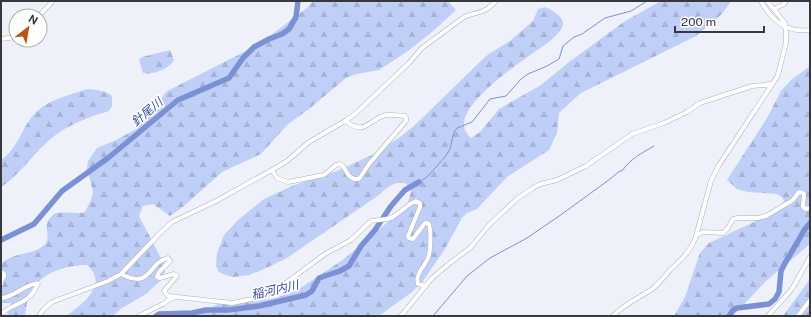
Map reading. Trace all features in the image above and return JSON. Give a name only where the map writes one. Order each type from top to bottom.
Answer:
[{"type":"street","points":[[39,316],[52,302],[108,281],[121,274],[172,222],[216,201],[272,170],[309,142],[345,121],[355,114],[410,63],[422,48],[464,17],[488,9],[496,1]]},
{"type":"street","points":[[761,1],[769,15],[786,27],[794,30],[810,30]]},
{"type":"street","points":[[613,316],[618,310],[651,289],[662,280],[669,271],[685,257],[694,243],[711,181],[719,165],[779,71],[786,43],[786,27],[785,23],[767,1]]},
{"type":"street","points":[[774,9],[784,4],[786,1]]},
{"type":"street","points":[[401,316],[432,278],[470,248],[490,224],[518,198],[533,188],[540,184],[557,180],[586,166],[632,134],[676,117],[700,103],[752,86],[764,86],[772,82]]},
{"type":"street","points":[[272,170],[277,178],[288,182],[319,176],[340,164],[349,176],[354,179],[359,179],[369,164],[406,121],[406,118],[405,116],[387,115],[365,127],[352,126],[345,121]]},
{"type":"street","points":[[696,236],[703,232],[723,232],[728,228],[733,219],[758,218],[766,216],[793,200],[798,193],[801,192],[804,194],[802,205],[806,209],[810,208]]},
{"type":"street","points":[[139,316],[163,304],[170,298],[232,303],[271,294],[325,254],[352,240],[373,220],[387,219],[416,201],[420,203],[420,207],[408,236],[409,238],[413,238],[425,223],[429,224],[428,258],[418,276],[417,281],[418,284],[426,286]]},
{"type":"street","points":[[768,316],[792,289],[810,257]]},
{"type":"street","points":[[121,274],[130,279],[144,278],[161,260],[168,258],[170,261],[159,272],[157,277],[159,279],[168,275],[176,274],[177,276],[175,279],[164,291],[168,296],[176,298]]},
{"type":"street","points":[[1,272],[4,274],[1,284]]},
{"type":"street","points":[[1,298],[7,297],[38,283],[32,294],[24,302],[1,314]]},
{"type":"street","points":[[798,316],[810,300]]},
{"type":"green space","points":[[313,1],[448,1],[456,10],[408,51],[379,70],[357,74],[346,78],[309,109],[288,124],[261,154],[222,172],[184,206],[170,216],[153,204],[143,206],[139,216],[165,266],[165,272],[161,280],[146,294],[122,308],[113,316],[66,316],[91,294],[96,280],[93,272],[87,265],[73,266],[58,270],[45,276],[34,286],[29,297],[25,316],[7,316],[11,303],[1,303],[1,264],[12,257],[33,251],[43,246],[46,243],[48,236],[47,224],[55,213],[85,212],[93,192],[87,168],[88,161],[97,148],[136,129],[167,91],[258,45],[308,7]]},
{"type":"green space","points":[[661,1],[731,1],[722,14],[696,36],[581,93],[562,110],[559,113],[557,133],[549,150],[507,177],[477,209],[467,213],[462,218],[445,249],[423,281],[412,292],[379,316],[196,316],[218,304],[233,301],[248,302],[276,298],[296,291],[344,259],[402,210],[408,202],[412,189],[404,183],[400,183],[387,188],[287,258],[262,270],[249,275],[233,277],[219,272],[216,266],[217,253],[224,235],[238,220],[264,199],[292,186],[337,171],[374,154],[400,137],[414,126],[486,56],[511,40],[533,21],[538,9],[545,7],[556,13],[561,18],[563,23],[560,31],[551,40],[503,75],[472,105],[466,115],[464,124],[466,132],[471,138],[480,132],[499,109],[541,85],[569,62],[625,21]]},
{"type":"green space","points":[[170,50],[174,60],[165,69],[151,73],[143,73],[139,60],[142,57]]},
{"type":"green space","points":[[810,66],[810,244],[765,282],[733,316],[674,316],[685,297],[700,253],[709,243],[752,223],[781,207],[784,201],[782,197],[777,194],[748,192],[737,189],[727,180],[767,118],[781,91],[791,80]]},
{"type":"green space","points":[[87,89],[104,91],[112,96],[112,106],[109,111],[80,121],[59,132],[46,143],[15,176],[1,187],[1,160],[12,150],[27,124],[36,112],[47,104],[67,95]]},
{"type":"green space","points":[[810,279],[810,316],[783,316]]},
{"type":"waterway","name":"針尾川","points":[[1,240],[34,224],[62,191],[108,158],[178,100],[229,78],[243,58],[254,47],[282,34],[289,29],[296,17],[298,1]]},
{"type":"waterway","points":[[419,182],[427,177],[445,157],[450,149],[454,132],[457,128],[472,122],[490,99],[506,96],[521,79],[528,74],[559,59],[563,46],[574,37],[582,34],[605,18],[631,11],[647,1]]},
{"type":"waterway","points":[[433,316],[467,276],[490,258],[527,238],[622,171],[636,157],[654,146]]},
{"type":"waterway","name":"稲河内川","points":[[156,316],[159,314],[192,313],[206,310],[228,310],[259,306],[306,295],[312,291],[319,278],[340,271],[349,266],[361,246],[375,230],[391,206],[405,190],[419,182]]},
{"type":"waterway","points":[[729,316],[733,310],[737,308],[769,304],[775,299],[779,292],[781,271],[810,223]]}]
